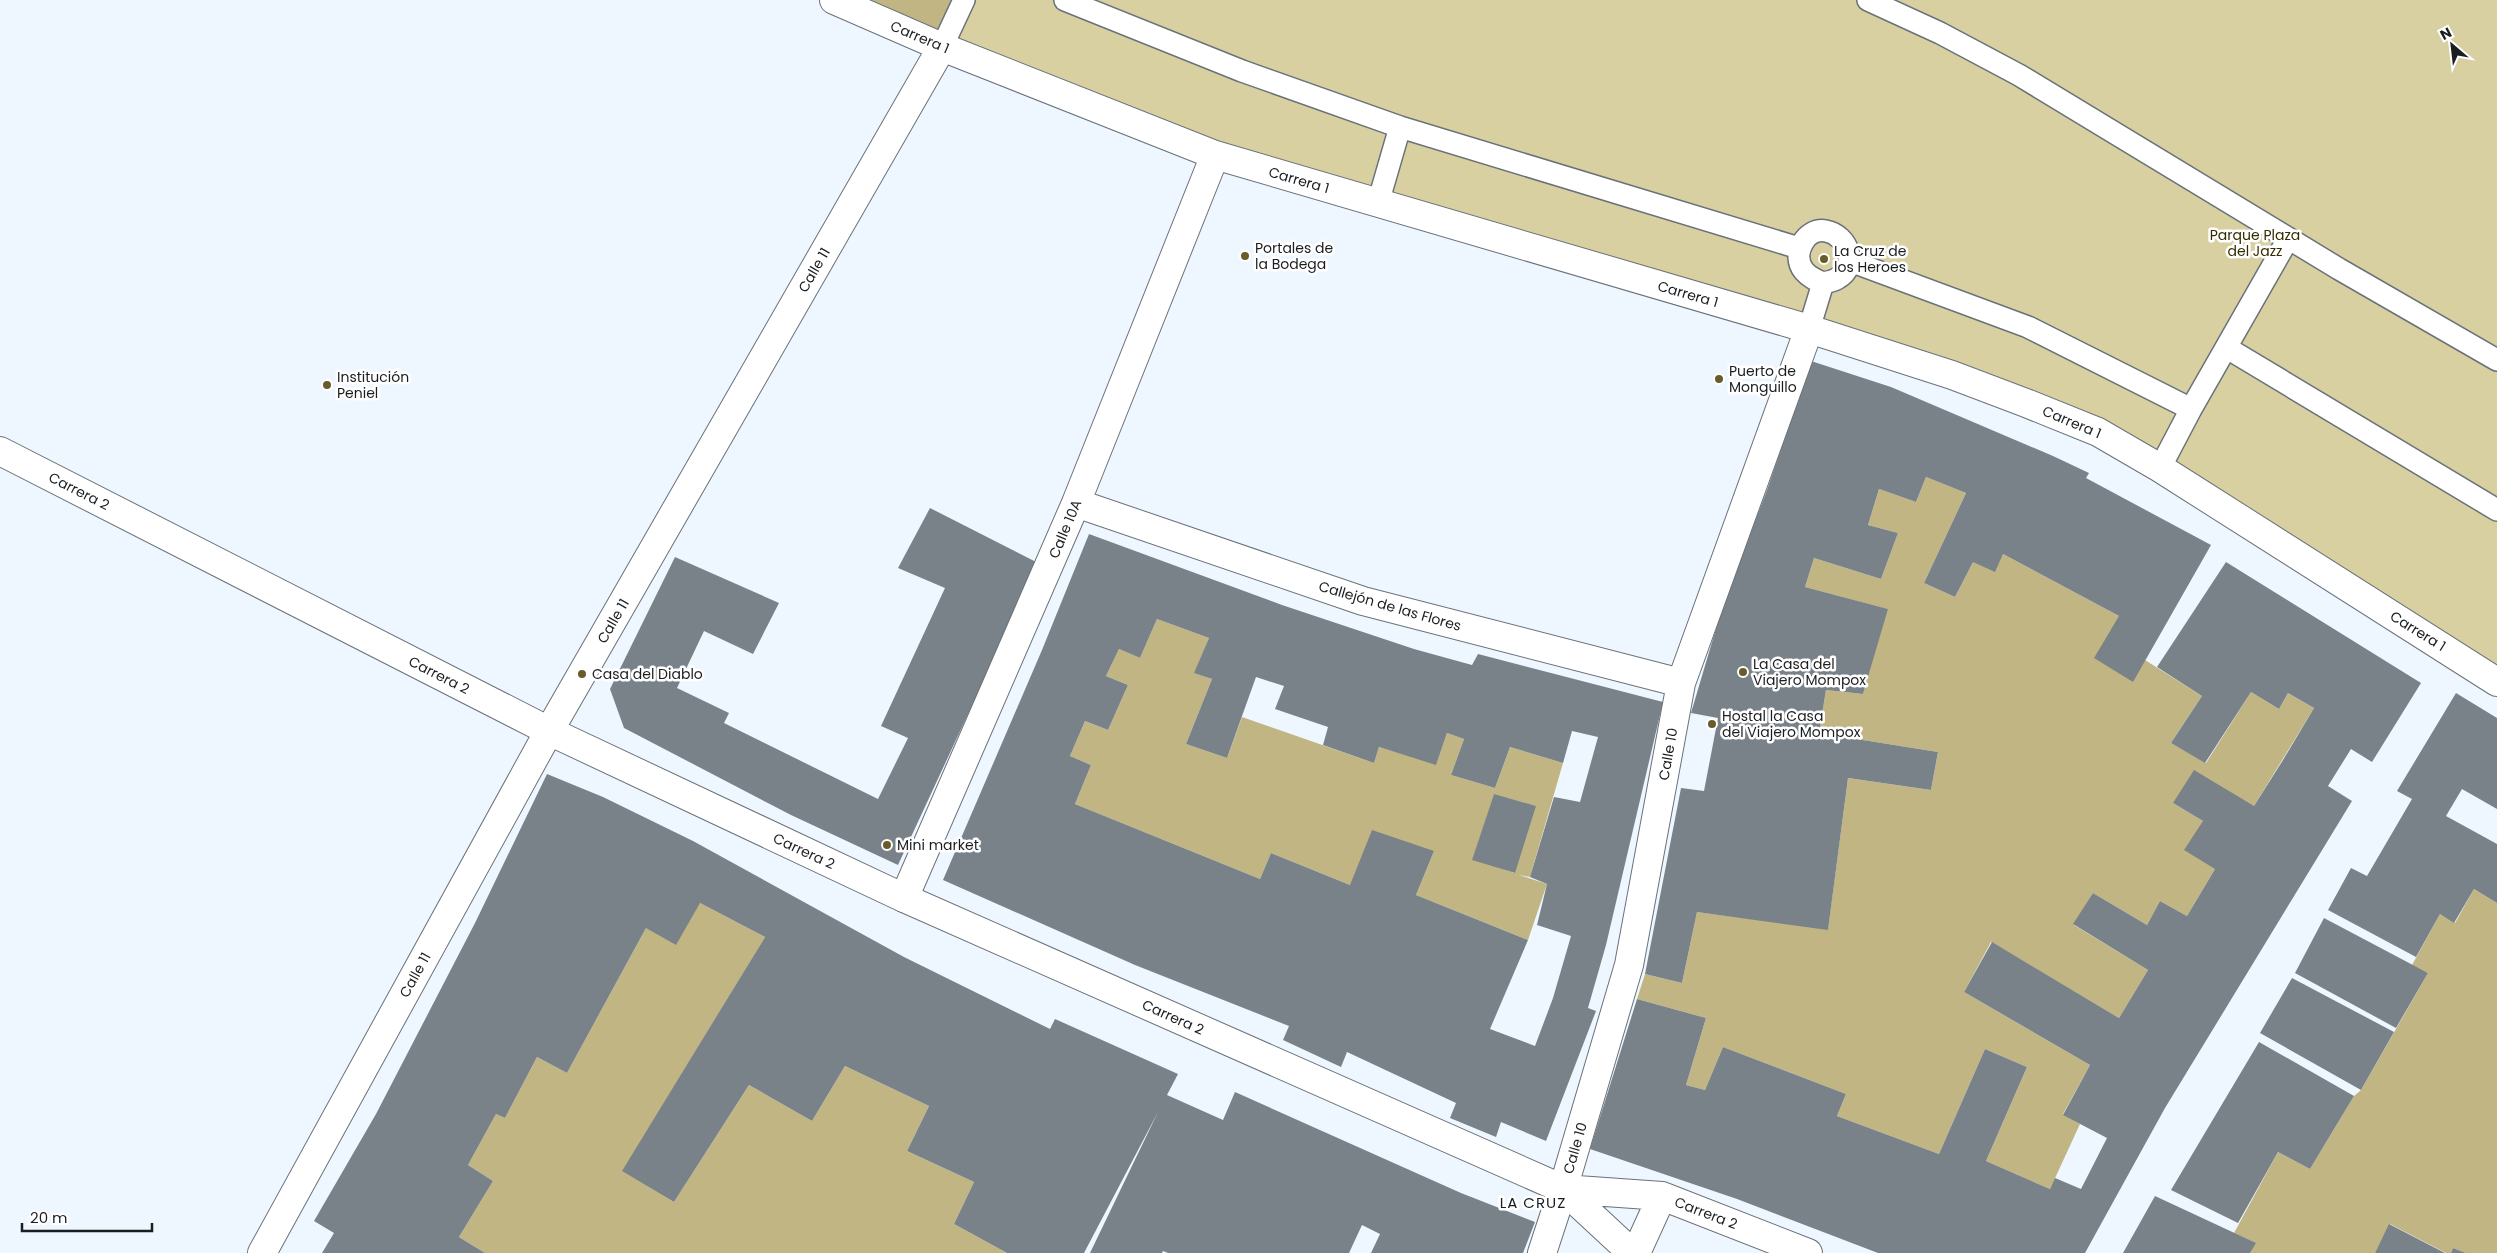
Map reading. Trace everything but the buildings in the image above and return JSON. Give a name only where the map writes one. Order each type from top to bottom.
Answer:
[{"type":"street","name":"Carrera 1","points":[[834,0],[942,47],[1215,155],[1809,329],[1952,375],[2098,432],[2160,468],[2497,682]]},
{"type":"street","name":"Calle 11","points":[[262,1253],[550,731],[942,47]]},
{"type":"street","name":"Calle 10A","points":[[904,898],[1076,503],[1215,155]]},
{"type":"street","name":"Calle 10","points":[[1563,1189],[1629,965],[1681,683],[1809,329]]},
{"type":"street","name":"Carrera 2","points":[[0,451],[550,731],[904,898],[1563,1189]]},
{"type":"street","name":"Callejón de las Flores","points":[[1076,503],[1363,601],[1681,683]]},
{"type":"street","points":[[1563,1189],[1662,1196]]},
{"type":"street","points":[[1542,1253],[1563,1189]]},
{"type":"street","points":[[1563,1189],[1632,1253]]},
{"type":"street","name":"Carrera 2","points":[[1636,1253],[1662,1196],[1808,1253]]},
{"type":"lane","points":[[942,47],[964,0]]},
{"type":"lane","points":[[1065,0],[1242,71],[1400,127],[1799,248]]},
{"type":"lane","points":[[1868,0],[1940,32],[2019,75],[2154,155],[2288,239],[2497,360]]},
{"type":"lane","points":[[1378,203],[1400,127]]},
{"type":"lane","points":[[1826,231],[1836,235],[1843,241],[1850,261],[1845,271],[1838,278],[1823,283],[1810,277],[1802,270],[1799,248],[1806,237],[1817,232],[1826,231]]},
{"type":"lane","points":[[2160,468],[2191,409],[2288,239]]},
{"type":"lane","points":[[1850,261],[2028,327],[2191,409]]},
{"type":"lane","points":[[1809,329],[1823,283]]},
{"type":"lane","points":[[2227,348],[2497,510]]},
{"type":"green space","name":"Parque Plaza del Jazz","points":[[964,0],[2497,0],[2497,684],[2098,432],[1215,155],[942,47]]},
{"type":"shaded area","points":[[834,0],[964,0],[942,47]]},
{"type":"shaded area","points":[[1926,477],[1966,493],[1924,583],[1955,597],[1973,562],[2003,554],[2119,616],[2145,660],[2202,696],[2171,743],[2206,763],[2251,692],[2279,709],[2288,693],[2314,708],[2254,806],[2173,803],[2203,821],[2215,869],[2187,916],[2160,901],[2147,925],[2093,893],[2074,925],[2148,970],[2119,1018],[1991,942],[1964,992],[2090,1065],[2063,1114],[2080,1124],[2050,1189],[1986,1161],[2027,1067],[1985,1049],[1939,1154],[1837,1116],[1846,1094],[1723,1047],[1705,1090],[1686,1085],[1706,1018],[1637,999],[1645,974],[1682,983],[1697,912],[1828,929],[1848,778],[1931,790],[1938,752],[1819,733],[1826,690],[1863,694],[1887,609],[1805,587],[1814,558],[1881,579],[1898,533],[1868,525],[1879,489],[1916,502]]},
{"type":"shaded area","points":[[1157,619],[1209,638],[1195,673],[1212,679],[1186,744],[1227,758],[1242,717],[1374,763],[1379,747],[1436,764],[1447,733],[1464,739],[1451,775],[1495,788],[1510,747],[1563,763],[1530,877],[1519,875],[1547,884],[1528,940],[1416,895],[1434,851],[1350,885],[1271,853],[1260,879],[1075,804],[1091,765],[1070,756],[1085,721],[1108,730],[1128,685],[1106,676],[1119,649],[1140,658]],"holes":[[[1494,795],[1535,806],[1514,873],[1473,859]]]},
{"type":"shaded area","points":[[2474,889],[2497,903],[2497,1253],[2466,1253],[2453,1248],[2451,1253],[2446,1253],[2390,1224],[2375,1253],[2250,1253],[2255,1243],[2234,1233],[2278,1152],[2310,1169],[2354,1096],[2361,1090],[2428,973],[2412,965],[2440,914],[2455,923]]},
{"type":"shaded area","points":[[700,903],[765,937],[623,1171],[674,1202],[749,1085],[812,1121],[845,1066],[929,1106],[907,1151],[974,1182],[954,1224],[1007,1253],[485,1253],[459,1237],[493,1181],[468,1165],[496,1114],[505,1118],[537,1057],[567,1073],[646,928]]},
{"type":"place","name":"Portales de la Bodega","points":[[1245,256]]},
{"type":"place","name":"La Cruz de los Heroes","points":[[1824,259]]},
{"type":"place","name":"Puerto de Monguillo","points":[[1719,379]]},
{"type":"place","name":"Institución Peniel","points":[[327,385]]},
{"type":"place","name":"La Casa del Viajero Mompox","points":[[1743,672]]},
{"type":"place","name":"Casa del Diablo","points":[[582,674]]},
{"type":"place","name":"Hostal la Casa del Viajero Mompox","points":[[1712,724]]},
{"type":"place","name":"Mini market","points":[[887,845]]},
{"type":"district","name":"LA CRUZ","points":[[1533,1203]]}]
